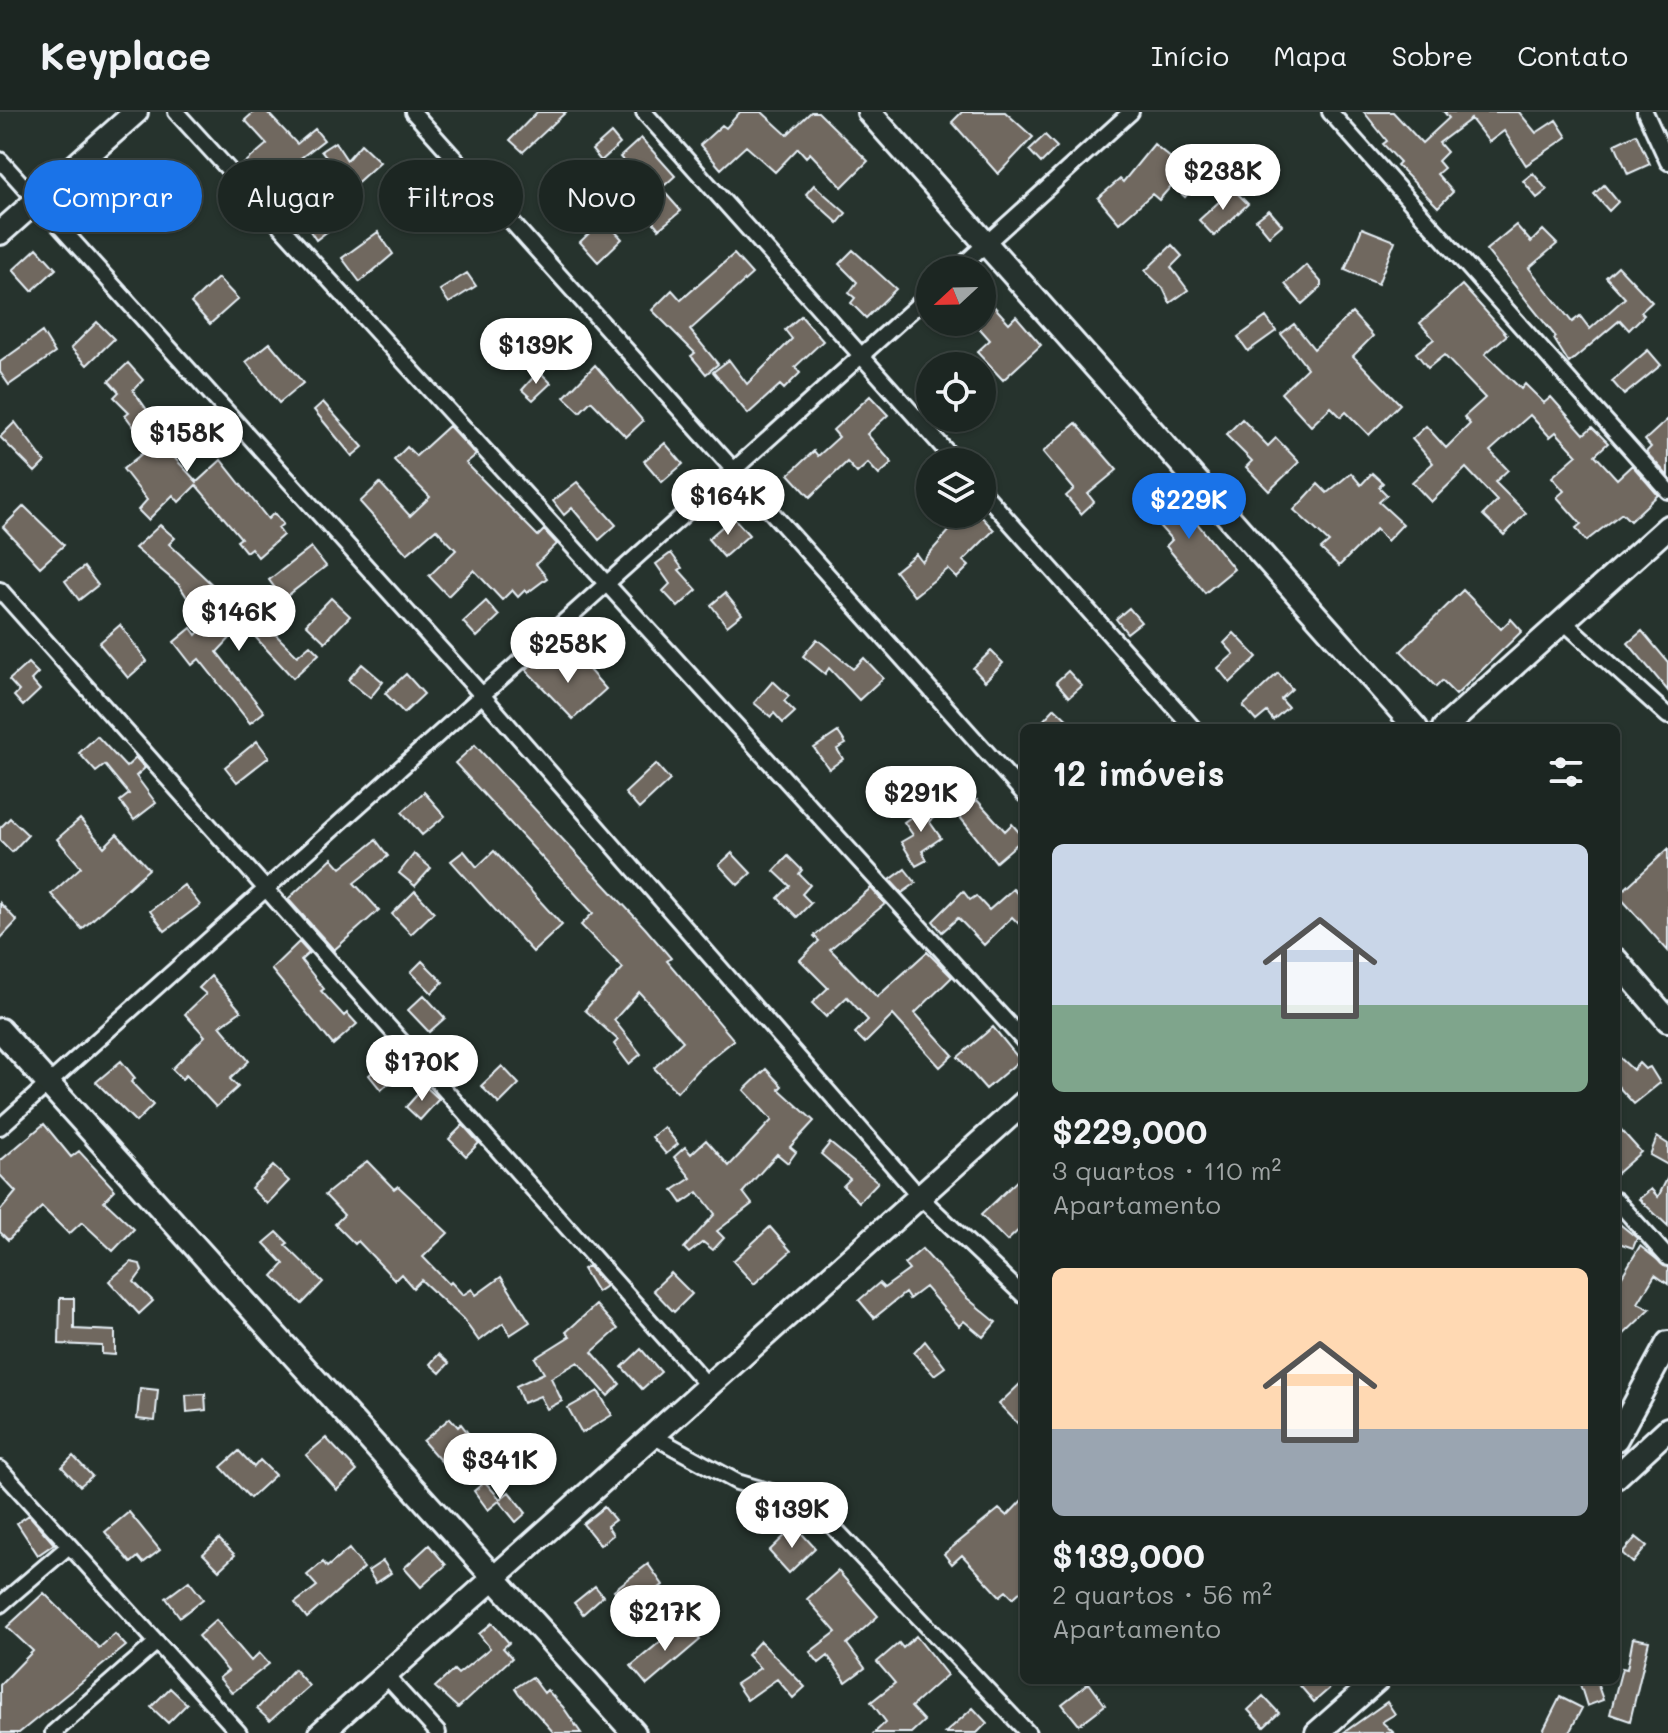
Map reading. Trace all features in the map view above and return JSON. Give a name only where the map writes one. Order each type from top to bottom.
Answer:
[{"type":"street","points":[[82,160],[136,112]]},
{"type":"street","points":[[176,112],[1020,1037]]},
{"type":"street","points":[[413,112],[1020,790]]},
{"type":"street","points":[[644,112],[943,448]]},
{"type":"street","points":[[869,112],[1412,724]]},
{"type":"street","points":[[973,256],[1131,112]]},
{"type":"street","points":[[1330,112],[1668,491]]},
{"type":"street","points":[[1645,112],[1668,162]]},
{"type":"street","points":[[0,160],[24,185]]},
{"type":"street","points":[[0,233],[24,212]]},
{"type":"street","points":[[68,232],[482,695],[920,1197],[1020,1292]]},
{"type":"street","points":[[0,1127],[916,307]]},
{"type":"street","points":[[996,507],[1189,724]]},
{"type":"street","points":[[1448,724],[1668,527]]},
{"type":"street","points":[[0,590],[708,1386]]},
{"type":"street","points":[[1563,621],[1668,716]]},
{"type":"street","points":[[1620,965],[1668,1020]]},
{"type":"street","points":[[0,1030],[634,1733]]},
{"type":"street","points":[[321,1733],[1020,1107]]},
{"type":"street","points":[[1620,1204],[1668,1258]]},
{"type":"street","points":[[1620,1432],[1668,1343]]},
{"type":"street","points":[[1620,1465],[1668,1429]]},
{"type":"street","points":[[653,1436],[737,1482],[805,1502],[821,1514],[1028,1733]]},
{"type":"street","points":[[0,1469],[239,1733]]},
{"type":"street","points":[[0,1605],[69,1546]]},
{"type":"street","points":[[53,1733],[157,1642]]},
{"type":"street","points":[[385,1675],[438,1733]]},
{"type":"street","points":[[1317,1733],[1366,1684]]},
{"type":"building","points":[[254,112],[267,112],[297,144],[315,129],[324,140],[298,160],[248,160],[267,144],[245,120]]},
{"type":"building","points":[[537,112],[566,112],[523,152],[510,140]]},
{"type":"building","points":[[740,112],[762,112],[787,135],[811,112],[818,112],[868,161],[842,187],[810,153],[806,157],[798,148],[775,172],[746,146],[721,169],[700,145],[722,125],[726,128]]},
{"type":"building","points":[[962,112],[1005,112],[1033,137],[998,174],[952,122]]},
{"type":"building","points":[[1364,112],[1393,112],[1422,143],[1449,118],[1444,112],[1519,112],[1536,133],[1556,120],[1567,137],[1526,165],[1504,131],[1489,142],[1471,119],[1439,143],[1447,152],[1438,161],[1444,168],[1437,174],[1453,192],[1438,207],[1397,165],[1400,162],[1383,144],[1387,141]]},
{"type":"building","points":[[611,133],[620,144],[602,160],[592,150]]},
{"type":"building","points":[[1636,134],[1650,164],[1628,174],[1615,144]]},
{"type":"building","points":[[1045,135],[1057,147],[1041,163],[1029,150]]},
{"type":"building","points":[[641,138],[661,160],[623,160],[620,157]]},
{"type":"building","points":[[335,142],[347,160],[328,160],[321,151]]},
{"type":"building","points":[[361,144],[379,163],[363,177],[363,160],[347,160]]},
{"type":"building","points":[[1154,144],[1198,181],[1185,197],[1172,185],[1159,200],[1152,194],[1119,223],[1098,198],[1120,179],[1123,182]]},
{"type":"building","points":[[664,164],[675,176],[664,186]]},
{"type":"building","points":[[1533,173],[1547,190],[1537,198],[1523,181]]},
{"type":"building","points":[[814,185],[846,213],[838,223],[806,194]]},
{"type":"building","points":[[1604,185],[1618,202],[1609,211],[1594,194]]},
{"type":"building","points":[[1233,189],[1248,204],[1214,236],[1199,220]]},
{"type":"building","points":[[666,194],[681,211],[664,225]]},
{"type":"building","points":[[1269,210],[1282,225],[1269,236],[1256,220]]},
{"type":"building","points":[[1516,225],[1531,242],[1543,230],[1557,244],[1529,268],[1572,322],[1580,316],[1590,329],[1625,298],[1606,277],[1618,266],[1652,302],[1641,312],[1644,315],[1629,330],[1620,320],[1569,363],[1554,339],[1556,337],[1486,250]]},
{"type":"building","points":[[1362,228],[1395,241],[1378,284],[1345,270]]},
{"type":"building","points":[[311,232],[326,232],[316,240]]},
{"type":"building","points":[[378,232],[393,254],[360,282],[342,258]]},
{"type":"building","points":[[590,232],[616,232],[622,239],[598,262],[580,242]]},
{"type":"building","points":[[1172,245],[1182,256],[1171,267],[1188,290],[1170,303],[1163,288],[1145,271]]},
{"type":"building","points":[[37,248],[56,269],[32,291],[13,270]]},
{"type":"building","points":[[853,250],[896,289],[866,318],[851,303],[855,298],[849,293],[857,282],[839,264]]},
{"type":"building","points":[[734,254],[752,274],[690,330],[718,364],[706,374],[691,356],[695,353],[652,310],[672,290],[681,300]]},
{"type":"building","points":[[1306,265],[1321,282],[1321,287],[1302,304],[1285,284]]},
{"type":"building","points":[[467,273],[476,286],[449,303],[440,290]]},
{"type":"building","points":[[218,278],[238,299],[210,324],[191,303]]},
{"type":"building","points":[[1462,285],[1507,335],[1485,354],[1521,389],[1525,384],[1544,403],[1551,397],[1584,434],[1592,427],[1608,443],[1595,455],[1617,479],[1632,465],[1658,495],[1630,521],[1622,513],[1586,541],[1576,528],[1581,524],[1557,497],[1564,491],[1552,477],[1577,455],[1556,432],[1550,437],[1530,415],[1490,451],[1508,470],[1495,482],[1526,513],[1504,535],[1483,515],[1497,501],[1466,468],[1431,502],[1412,482],[1433,463],[1412,439],[1426,426],[1446,448],[1470,424],[1464,417],[1485,398],[1444,355],[1428,368],[1416,353],[1434,339],[1420,323]]},
{"type":"building","points":[[996,309],[1009,323],[1016,316],[1041,345],[1003,380],[996,372],[996,352],[977,352],[990,340],[986,336],[996,336]]},
{"type":"building","points":[[1352,313],[1373,336],[1353,356],[1400,404],[1369,435],[1346,412],[1341,417],[1331,407],[1311,426],[1281,393],[1307,368],[1281,334],[1294,324],[1314,349]]},
{"type":"building","points":[[801,316],[823,341],[795,367],[800,373],[784,389],[780,385],[748,414],[713,372],[729,360],[747,384],[792,339],[785,330]]},
{"type":"building","points":[[1266,317],[1276,331],[1248,351],[1238,337]]},
{"type":"building","points":[[97,322],[114,339],[87,365],[71,348]]},
{"type":"building","points":[[42,332],[55,353],[9,385],[0,372],[0,362]]},
{"type":"building","points":[[270,343],[303,383],[279,403],[246,362]]},
{"type":"building","points":[[1648,350],[1661,365],[1624,395],[1612,381]]},
{"type":"building","points":[[128,363],[143,380],[133,390],[150,414],[155,411],[171,432],[175,428],[185,439],[170,453],[197,482],[221,460],[268,519],[274,513],[283,524],[278,528],[283,535],[258,557],[251,548],[246,552],[237,541],[241,538],[196,485],[179,502],[173,495],[148,520],[138,510],[147,500],[123,469],[149,448],[125,415],[129,412],[114,397],[119,392],[109,381]]},
{"type":"building","points":[[595,365],[643,421],[626,437],[591,401],[580,412],[564,397]]},
{"type":"building","points":[[539,371],[551,383],[533,400],[522,390]]},
{"type":"building","points":[[870,396],[888,415],[867,434],[892,463],[879,475],[868,463],[857,473],[847,462],[810,497],[789,474],[814,451],[818,456],[839,437],[833,430]]},
{"type":"building","points":[[323,402],[363,447],[352,456],[314,410]]},
{"type":"building","points":[[1242,419],[1268,446],[1276,438],[1299,462],[1269,491],[1246,467],[1252,461],[1226,435]]},
{"type":"building","points":[[1668,419],[1668,476],[1646,452],[1651,447],[1645,440]]},
{"type":"building","points":[[15,422],[45,462],[35,472],[0,437]]},
{"type":"building","points":[[1076,423],[1117,470],[1088,494],[1094,502],[1081,514],[1066,496],[1074,489],[1043,452]]},
{"type":"building","points":[[449,426],[476,455],[466,463],[538,536],[544,530],[557,544],[536,564],[547,578],[518,597],[512,590],[502,600],[474,570],[448,596],[429,576],[456,550],[436,529],[407,554],[360,502],[380,483],[410,516],[430,497],[394,460],[407,447],[416,456]]},
{"type":"building","points":[[665,443],[683,464],[662,482],[644,461]]},
{"type":"building","points":[[1351,473],[1361,485],[1372,473],[1383,483],[1379,487],[1387,495],[1379,502],[1403,524],[1387,541],[1376,529],[1339,566],[1321,549],[1329,542],[1294,510],[1318,484],[1327,493]]},
{"type":"building","points":[[577,482],[616,525],[599,540],[572,508],[564,515],[553,501]]},
{"type":"building","points":[[1168,487],[1234,569],[1205,593],[1166,546],[1172,540],[1144,509]]},
{"type":"building","points":[[24,506],[64,545],[40,567],[3,527]]},
{"type":"building","points":[[733,517],[749,535],[724,557],[708,539]]},
{"type":"building","points":[[160,525],[175,538],[169,544],[218,590],[208,599],[201,591],[190,602],[179,585],[135,548]]},
{"type":"building","points":[[952,528],[994,530],[963,561],[969,566],[957,578],[948,569],[914,596],[895,571],[916,554],[922,562]]},
{"type":"building","points":[[311,547],[326,566],[283,599],[269,580]]},
{"type":"building","points":[[671,553],[682,568],[679,570],[697,590],[678,607],[663,591],[670,584],[656,564]]},
{"type":"building","points":[[84,567],[98,585],[79,600],[65,581]]},
{"type":"building","points":[[1463,590],[1501,629],[1511,619],[1522,631],[1456,695],[1442,681],[1436,687],[1401,651]]},
{"type":"building","points":[[725,593],[742,614],[727,626],[711,605]]},
{"type":"building","points":[[331,598],[350,616],[325,642],[306,624]]},
{"type":"building","points":[[241,600],[297,656],[310,645],[319,654],[293,678],[248,629],[239,639],[234,634],[217,652],[264,712],[250,723],[199,659],[192,665],[174,642],[191,628],[196,635],[217,613],[219,617]]},
{"type":"building","points":[[486,601],[499,616],[477,637],[463,622]]},
{"type":"building","points":[[1129,608],[1141,622],[1127,633],[1116,619]]},
{"type":"building","points":[[120,625],[147,661],[128,678],[99,643]]},
{"type":"building","points":[[1642,631],[1668,662],[1668,691],[1628,643]]},
{"type":"building","points":[[1234,633],[1257,657],[1230,683],[1218,668],[1234,654],[1224,643]]},
{"type":"building","points":[[817,639],[853,669],[864,658],[883,678],[859,700],[829,668],[825,674],[803,656]]},
{"type":"building","points":[[991,651],[1003,663],[985,681],[973,668]]},
{"type":"building","points":[[28,663],[38,673],[31,680],[40,690],[23,706],[14,696],[19,691],[9,680]]},
{"type":"building","points":[[533,663],[583,663],[606,689],[573,719],[526,670]]},
{"type":"building","points":[[362,664],[383,682],[370,698],[348,680]]},
{"type":"building","points":[[1068,671],[1082,686],[1069,697],[1056,682]]},
{"type":"building","points":[[1278,673],[1292,689],[1281,699],[1288,707],[1273,720],[1267,712],[1256,721],[1243,706]]},
{"type":"building","points":[[406,674],[424,694],[404,713],[385,693]]},
{"type":"building","points":[[773,681],[789,696],[784,701],[795,712],[783,723],[774,713],[771,717],[754,703]]},
{"type":"building","points":[[1055,708],[1072,724],[1040,724]]},
{"type":"building","points":[[838,732],[846,744],[837,749],[843,759],[829,769],[814,748]]},
{"type":"building","points":[[97,736],[126,767],[136,758],[145,768],[136,776],[156,803],[134,820],[120,801],[129,794],[105,765],[96,772],[79,753]]},
{"type":"building","points":[[257,741],[269,757],[237,782],[225,767]]},
{"type":"building","points":[[475,745],[645,928],[671,958],[667,961],[734,1040],[698,1069],[677,1092],[654,1068],[683,1041],[639,992],[614,1020],[641,1054],[629,1064],[614,1044],[618,1040],[585,1010],[623,968],[581,925],[593,913],[455,763]]},
{"type":"building","points":[[656,764],[670,780],[639,809],[625,793]]},
{"type":"building","points":[[424,792],[445,816],[422,835],[402,812]]},
{"type":"building","points":[[977,800],[1005,831],[1012,824],[1020,833],[1020,841],[996,862],[959,816]]},
{"type":"building","points":[[930,804],[938,815],[929,821],[941,838],[922,851],[927,860],[916,866],[901,842],[913,835],[904,822]]},
{"type":"building","points":[[10,818],[28,835],[12,852],[0,840],[0,828]]},
{"type":"building","points":[[80,819],[104,847],[117,834],[149,869],[82,929],[51,894],[81,867],[57,839]]},
{"type":"building","points":[[376,840],[388,856],[354,883],[379,910],[334,950],[288,899],[332,858],[341,868]]},
{"type":"building","points":[[1668,849],[1668,951],[1620,897],[1620,893]]},
{"type":"building","points":[[464,851],[477,867],[494,851],[562,925],[533,952],[451,861]]},
{"type":"building","points":[[732,853],[751,873],[738,885],[719,865]]},
{"type":"building","points":[[414,854],[431,868],[415,886],[399,873]]},
{"type":"building","points":[[788,856],[802,870],[799,874],[810,885],[802,894],[811,903],[797,917],[778,898],[790,886],[774,871]]},
{"type":"building","points":[[905,869],[916,883],[902,893],[890,880]]},
{"type":"building","points":[[184,885],[200,905],[165,931],[150,911]]},
{"type":"building","points":[[871,888],[885,904],[830,949],[877,997],[927,952],[952,977],[915,1013],[953,1055],[940,1067],[893,1015],[865,1043],[855,1033],[868,1020],[847,997],[826,1017],[812,1003],[828,988],[800,960],[819,941],[814,936]]},
{"type":"building","points":[[1013,889],[1020,897],[1020,925],[1012,917],[984,945],[958,918],[942,932],[933,921],[963,891],[970,900],[976,896],[989,910]]},
{"type":"building","points":[[415,891],[434,912],[411,934],[392,914]]},
{"type":"building","points":[[0,903],[17,921],[0,939]]},
{"type":"building","points":[[299,942],[309,953],[301,960],[324,989],[321,991],[344,1016],[347,1013],[357,1024],[333,1045],[271,969]]},
{"type":"building","points":[[422,961],[443,982],[432,993],[411,972]]},
{"type":"building","points":[[211,976],[241,1011],[220,1026],[249,1061],[230,1079],[238,1087],[216,1107],[186,1075],[182,1079],[172,1069],[205,1036],[185,1014],[206,994],[199,988]]},
{"type":"building","points":[[424,995],[445,1018],[429,1032],[408,1010]]},
{"type":"building","points":[[993,1027],[1020,1060],[986,1089],[958,1057]]},
{"type":"building","points":[[462,1046],[472,1056],[460,1067],[451,1058]]},
{"type":"building","points":[[392,1055],[405,1069],[381,1090],[369,1075]]},
{"type":"building","points":[[1620,1058],[1633,1070],[1639,1063],[1645,1069],[1650,1067],[1660,1083],[1634,1104],[1620,1088]]},
{"type":"building","points":[[121,1061],[135,1078],[131,1082],[153,1105],[136,1122],[96,1082]]},
{"type":"building","points":[[502,1066],[519,1084],[499,1104],[481,1086]]},
{"type":"building","points":[[766,1069],[782,1086],[779,1089],[814,1121],[790,1147],[796,1152],[788,1163],[777,1154],[743,1192],[752,1204],[717,1231],[724,1238],[713,1250],[703,1242],[689,1253],[684,1248],[715,1214],[698,1192],[682,1203],[673,1190],[691,1178],[674,1157],[685,1147],[691,1154],[706,1140],[729,1166],[772,1120],[744,1090]]},
{"type":"building","points":[[425,1086],[439,1099],[420,1120],[406,1107]]},
{"type":"building","points":[[44,1124],[71,1157],[79,1151],[115,1190],[104,1201],[134,1229],[113,1251],[82,1222],[69,1234],[42,1207],[8,1240],[0,1232],[0,1211],[16,1192],[0,1175],[0,1161]]},
{"type":"building","points":[[463,1125],[479,1143],[466,1156],[449,1139]]},
{"type":"building","points":[[664,1127],[678,1144],[666,1154],[652,1137]]},
{"type":"building","points":[[1620,1128],[1641,1152],[1620,1170]]},
{"type":"building","points":[[1657,1137],[1668,1144],[1668,1165],[1650,1155]]},
{"type":"building","points":[[830,1143],[878,1182],[859,1202],[843,1186],[850,1179],[821,1154]]},
{"type":"building","points":[[367,1161],[394,1189],[398,1186],[448,1233],[423,1257],[449,1284],[451,1282],[463,1295],[472,1289],[476,1295],[501,1277],[530,1322],[510,1335],[503,1323],[479,1341],[463,1319],[421,1280],[413,1288],[401,1274],[395,1280],[358,1241],[355,1244],[335,1224],[344,1215],[325,1195]]},
{"type":"building","points":[[273,1166],[289,1181],[267,1204],[251,1188]]},
{"type":"building","points":[[1668,1177],[1668,1226],[1639,1199],[1651,1189],[1658,1197]]},
{"type":"building","points":[[1020,1178],[1020,1229],[1007,1241],[981,1215]]},
{"type":"building","points":[[1620,1224],[1637,1238],[1633,1248],[1620,1243]]},
{"type":"building","points":[[770,1227],[791,1251],[754,1284],[733,1261]]},
{"type":"building","points":[[277,1232],[288,1243],[285,1245],[323,1282],[302,1304],[273,1276],[284,1264],[264,1243]]},
{"type":"building","points":[[1640,1246],[1668,1268],[1668,1284],[1655,1275],[1638,1303],[1650,1309],[1620,1338],[1620,1279]]},
{"type":"building","points":[[922,1249],[967,1298],[996,1322],[983,1337],[964,1321],[959,1326],[925,1287],[909,1299],[905,1293],[874,1318],[859,1300],[879,1283],[884,1288],[909,1270],[904,1264]]},
{"type":"building","points":[[131,1262],[140,1264],[142,1271],[134,1282],[153,1301],[139,1314],[109,1281]]},
{"type":"building","points":[[588,1266],[606,1286],[597,1292],[583,1269]]},
{"type":"building","points":[[671,1273],[692,1294],[674,1312],[653,1290]]},
{"type":"building","points":[[60,1298],[74,1298],[74,1329],[115,1331],[115,1355],[102,1354],[102,1346],[59,1344]]},
{"type":"building","points":[[596,1305],[618,1329],[592,1352],[620,1384],[608,1396],[578,1362],[551,1378],[562,1401],[547,1409],[540,1396],[523,1403],[516,1386],[544,1373],[535,1358],[570,1336],[566,1332]]},
{"type":"building","points":[[925,1341],[945,1367],[934,1375],[914,1353]]},
{"type":"building","points":[[641,1349],[661,1372],[642,1389],[622,1367]]},
{"type":"building","points":[[439,1354],[449,1363],[440,1373],[430,1364]]},
{"type":"building","points":[[1020,1384],[1020,1426],[999,1404]]},
{"type":"building","points":[[140,1388],[158,1390],[155,1421],[137,1419]]},
{"type":"building","points":[[598,1391],[612,1415],[582,1433],[568,1408]]},
{"type":"building","points":[[205,1394],[206,1410],[187,1412],[186,1395]]},
{"type":"building","points":[[450,1418],[458,1427],[461,1424],[488,1459],[475,1468],[462,1448],[444,1464],[423,1441]]},
{"type":"building","points":[[326,1438],[357,1471],[337,1490],[306,1455]]},
{"type":"building","points":[[239,1451],[254,1467],[260,1460],[275,1475],[250,1498],[221,1467]]},
{"type":"building","points":[[73,1456],[92,1476],[80,1486],[62,1467]]},
{"type":"building","points":[[485,1482],[500,1499],[509,1492],[526,1513],[516,1522],[499,1501],[488,1510],[474,1491]]},
{"type":"building","points":[[1020,1502],[1020,1592],[1013,1598],[1006,1591],[1000,1596],[962,1555],[952,1564],[944,1554],[999,1509],[1007,1516]]},
{"type":"building","points":[[749,1503],[760,1512],[749,1525],[738,1516]]},
{"type":"building","points":[[604,1507],[615,1520],[607,1526],[613,1535],[600,1545],[583,1524]]},
{"type":"building","points":[[129,1512],[160,1550],[143,1563],[138,1557],[131,1563],[105,1532]]},
{"type":"building","points":[[29,1515],[54,1544],[38,1555],[17,1523]]},
{"type":"building","points":[[795,1526],[815,1548],[789,1573],[769,1551]]},
{"type":"building","points":[[1636,1537],[1647,1546],[1633,1563],[1622,1553]]},
{"type":"building","points":[[219,1539],[235,1555],[219,1570],[203,1554]]},
{"type":"building","points":[[429,1545],[446,1565],[421,1587],[404,1568]]},
{"type":"building","points":[[349,1549],[364,1568],[307,1618],[295,1603],[317,1586],[307,1575],[323,1562],[327,1567]]},
{"type":"building","points":[[383,1561],[391,1573],[376,1583],[368,1571]]},
{"type":"building","points":[[648,1564],[663,1585],[629,1610],[614,1590]]},
{"type":"building","points":[[838,1571],[878,1616],[847,1644],[865,1668],[846,1682],[828,1656],[819,1663],[810,1652],[836,1632],[807,1599]]},
{"type":"building","points":[[189,1581],[203,1599],[180,1617],[166,1598]]},
{"type":"building","points":[[595,1586],[603,1596],[583,1614],[574,1603]]},
{"type":"building","points":[[44,1593],[99,1648],[115,1634],[126,1646],[19,1733],[0,1733],[0,1685],[33,1651],[7,1627]]},
{"type":"building","points":[[216,1620],[251,1661],[259,1653],[269,1664],[232,1693],[219,1678],[228,1671],[198,1636]]},
{"type":"building","points":[[684,1622],[700,1640],[647,1685],[631,1666]]},
{"type":"building","points":[[492,1623],[509,1643],[503,1648],[512,1658],[458,1708],[435,1687],[454,1670],[458,1674],[490,1648],[479,1634]]},
{"type":"building","points":[[916,1636],[947,1675],[911,1707],[924,1721],[911,1733],[874,1733],[886,1722],[871,1702],[895,1683],[877,1662],[899,1643],[903,1648]]},
{"type":"building","points":[[1633,1638],[1649,1641],[1630,1721],[1610,1714],[1622,1668],[1627,1669]]},
{"type":"building","points":[[760,1641],[805,1687],[793,1698],[777,1679],[747,1700],[736,1684],[760,1668],[747,1655]]},
{"type":"building","points":[[294,1669],[309,1686],[270,1721],[257,1709]]},
{"type":"building","points":[[532,1677],[544,1693],[547,1690],[563,1707],[581,1733],[554,1733],[519,1694],[515,1688]]},
{"type":"building","points":[[1090,1684],[1105,1705],[1079,1725],[1062,1704]]},
{"type":"building","points":[[1298,1684],[1334,1684],[1314,1702]]},
{"type":"building","points":[[1580,1684],[1597,1684],[1603,1700],[1587,1706]]},
{"type":"building","points":[[170,1688],[187,1704],[168,1723],[151,1707]]},
{"type":"building","points":[[1263,1696],[1279,1713],[1264,1727],[1248,1710]]},
{"type":"building","points":[[1560,1697],[1582,1708],[1569,1733],[1542,1733]]},
{"type":"building","points":[[1387,1702],[1395,1714],[1382,1722],[1394,1733],[1343,1733]]},
{"type":"building","points":[[973,1708],[987,1723],[977,1733],[945,1733]]}]
